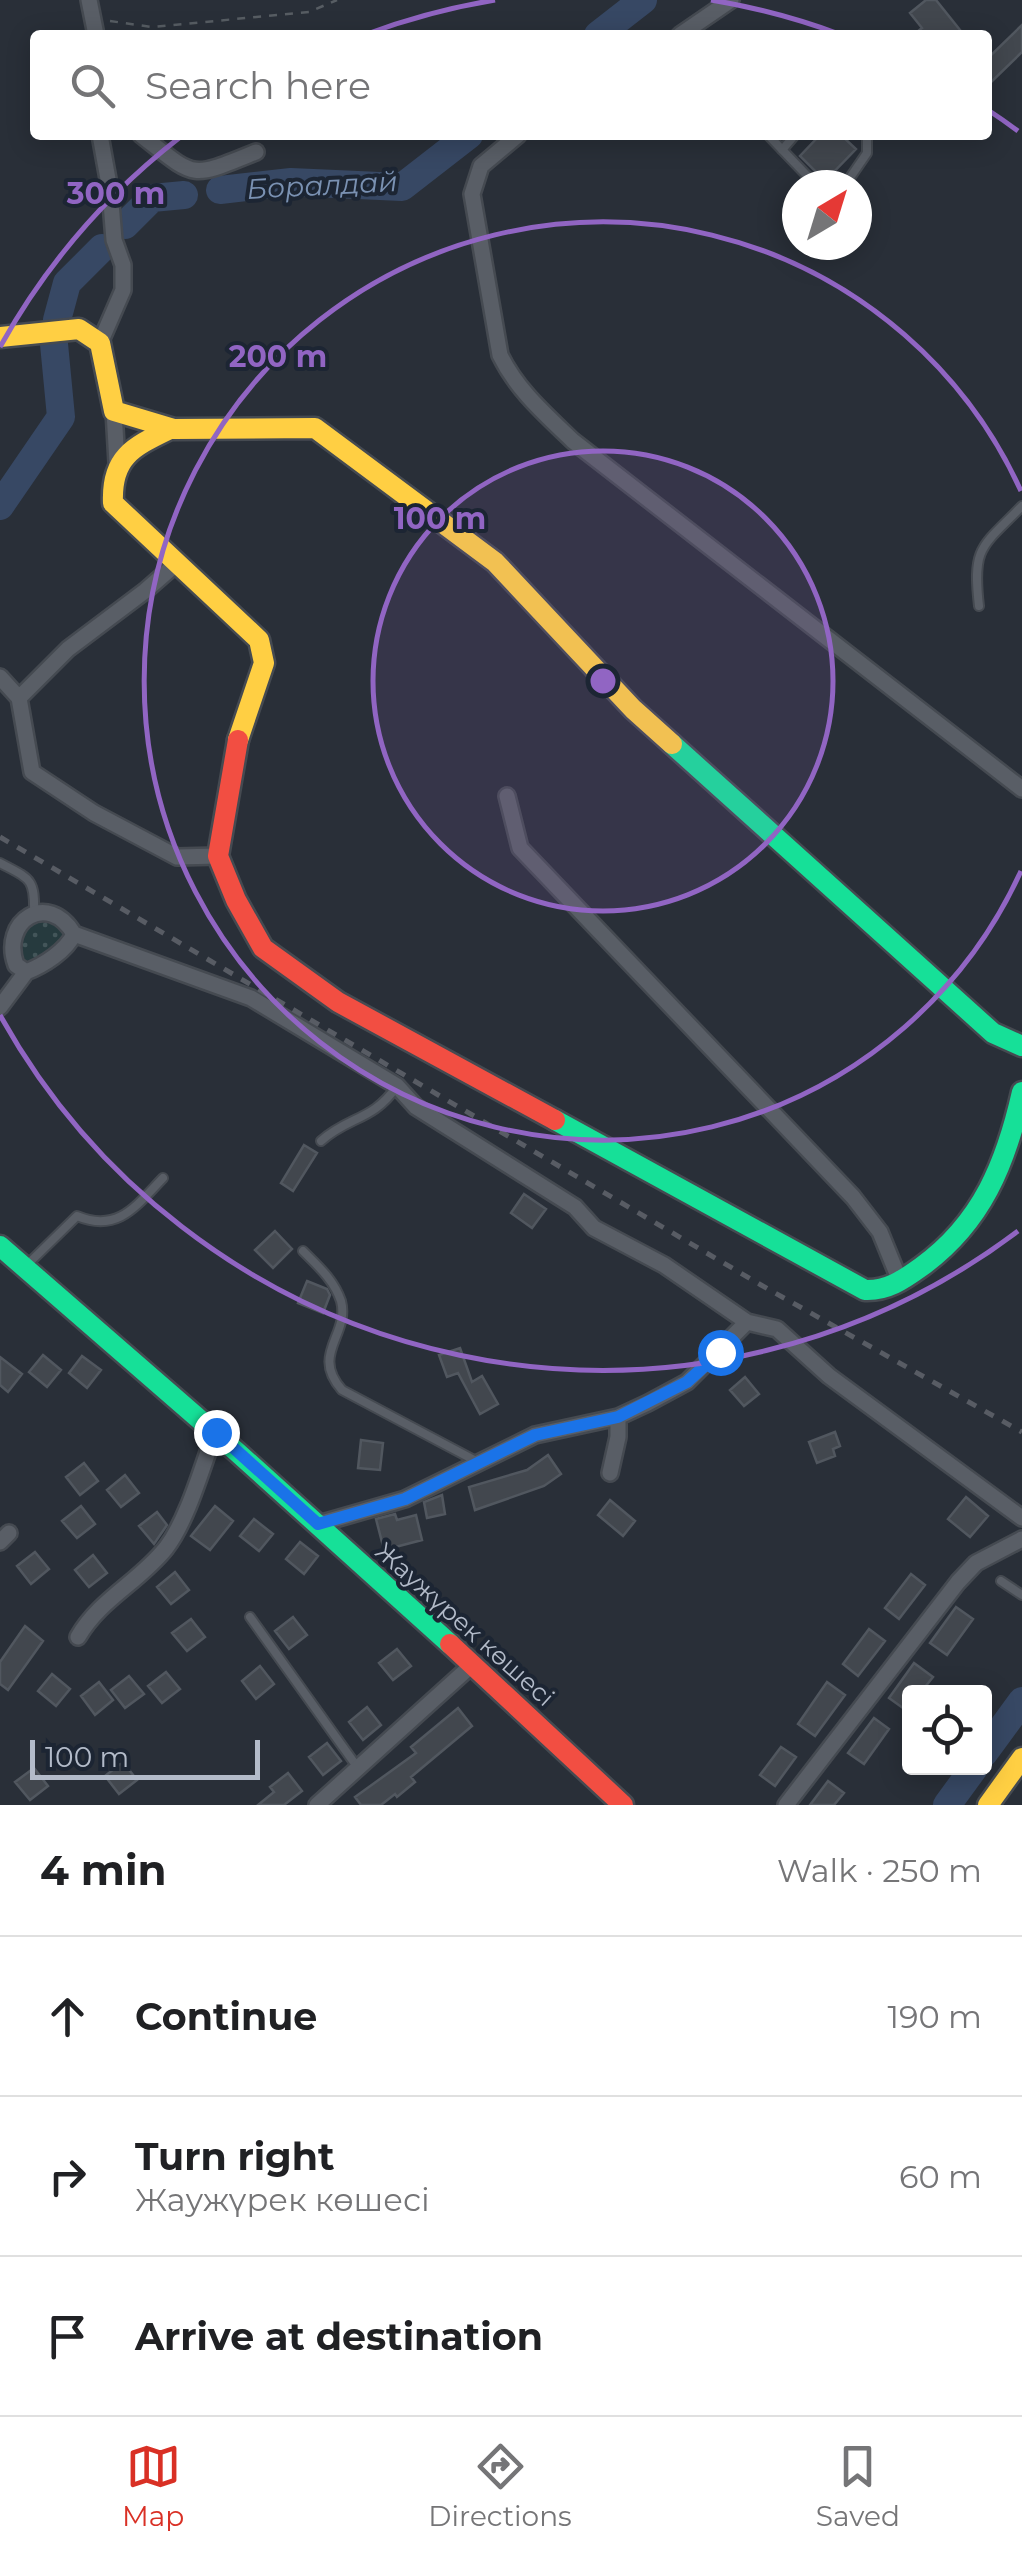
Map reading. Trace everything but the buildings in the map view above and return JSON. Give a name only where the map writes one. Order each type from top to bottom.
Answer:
[{"type":"street","points":[[89,0],[95,27]]},
{"type":"street","points":[[689,30],[730,0]]},
{"type":"street","points":[[101,140],[114,240],[123,265],[123,290],[100,343],[114,411],[117,463],[110,483],[113,502],[259,640],[264,663],[236,747],[218,856],[236,900],[263,948],[338,1002],[866,1290],[882,1292],[942,1254],[982,1210],[998,1179],[1016,1127],[1022,1092]]},
{"type":"street","points":[[147,140],[185,170],[206,172],[256,152]]},
{"type":"street","points":[[512,140],[481,166],[472,194],[500,355],[529,400],[573,441],[1022,789]]},
{"type":"street","points":[[0,337],[79,328],[100,343]]},
{"type":"street","points":[[114,411],[170,429],[236,432],[280,426],[315,428],[496,562],[634,709],[993,1033],[1022,1046]]},
{"type":"street","points":[[117,463],[142,443],[170,429]]},
{"type":"street","points":[[19,698],[68,649],[146,591],[177,562]]},
{"type":"street","points":[[0,677],[19,698],[32,772],[94,813],[177,857],[218,856]]},
{"type":"street","points":[[507,796],[520,848],[853,1197],[880,1232],[900,1281]]},
{"type":"street","points":[[21,968],[11,944],[24,920],[34,913],[47,912],[65,920],[74,934],[251,998],[398,1086],[416,1107],[574,1207],[594,1228],[664,1265],[747,1322],[777,1329],[828,1376],[1022,1518]]},
{"type":"street","points":[[0,1007],[21,968],[69,944],[74,934]]},
{"type":"street","points":[[0,957],[21,968]]},
{"type":"street","name":"Жаужүрек көшесі","points":[[0,1246],[216,1432],[623,1805]]},
{"type":"street","points":[[318,1524],[405,1499],[535,1435],[618,1417],[687,1382],[747,1322]]},
{"type":"street","points":[[610,1473],[618,1417]]},
{"type":"street","points":[[78,1637],[90,1616],[166,1548],[216,1432]]},
{"type":"street","points":[[786,1805],[958,1582],[976,1563],[1022,1539]]},
{"type":"street","points":[[316,1805],[473,1664]]},
{"type":"street","points":[[988,1805],[1019,1768]]},
{"type":"lane","points":[[773,140],[801,170]]},
{"type":"lane","points":[[782,150],[791,140]]},
{"type":"lane","points":[[856,170],[868,153],[867,140]]},
{"type":"lane","points":[[980,606],[975,568],[980,552],[1022,506]]},
{"type":"lane","points":[[0,863],[29,878],[35,888],[34,913]]},
{"type":"lane","points":[[321,1140],[334,1129],[384,1104],[398,1086]]},
{"type":"lane","points":[[25,1268],[77,1216],[98,1225],[114,1220],[139,1204],[163,1178]]},
{"type":"lane","points":[[303,1251],[329,1278],[341,1302],[342,1316],[328,1362],[332,1378],[342,1390],[477,1462]]},
{"type":"lane","points":[[1001,1580],[1022,1595]]},
{"type":"lane","points":[[250,1617],[358,1768]]},
{"type":"path","points":[[95,27],[152,27],[309,12],[337,0]]},
{"type":"green space","points":[[44,916],[66,932],[65,941],[34,962],[24,960],[25,933]]},
{"type":"waterway","name":"Боралдай","points":[[604,30],[643,0]]},
{"type":"waterway","name":"Боралдай","points":[[220,190],[291,182],[402,187],[463,140]]},
{"type":"waterway","name":"Боралдай","points":[[125,225],[152,198],[184,195]]},
{"type":"waterway","name":"Боралдай","points":[[57,320],[67,283],[102,248]]},
{"type":"waterway","name":"Боралдай","points":[[0,506],[61,417],[54,344]]},
{"type":"waterway","points":[[992,1742],[1022,1701]]},
{"type":"waterway","points":[[947,1805],[969,1775]]},
{"type":"railway","points":[[0,837],[761,1285],[1022,1432]]},
{"type":"traffic: fast","points":[[672,744],[993,1033],[1022,1046]]},
{"type":"traffic: fast","points":[[555,1120],[865,1290],[873,1290],[894,1284],[921,1267],[942,1250],[976,1211],[999,1167],[1022,1092]]},
{"type":"traffic: fast","points":[[0,1246],[450,1644]]},
{"type":"traffic: slow","points":[[0,337],[79,329],[100,343],[114,411],[174,429],[315,428],[495,562],[633,709],[672,744]]},
{"type":"traffic: slow","points":[[170,429],[135,448],[120,464],[113,503],[259,640],[264,663],[238,740]]},
{"type":"traffic: slow","points":[[988,1805],[1022,1758]]},
{"type":"traffic: jam","points":[[238,740],[218,856],[236,900],[263,948],[338,1002],[555,1120]]},
{"type":"traffic: jam","points":[[450,1644],[623,1805]]},
{"type":"route","points":[[216,1432],[318,1524],[405,1499],[535,1435],[618,1417],[687,1382],[720,1352]]}]
